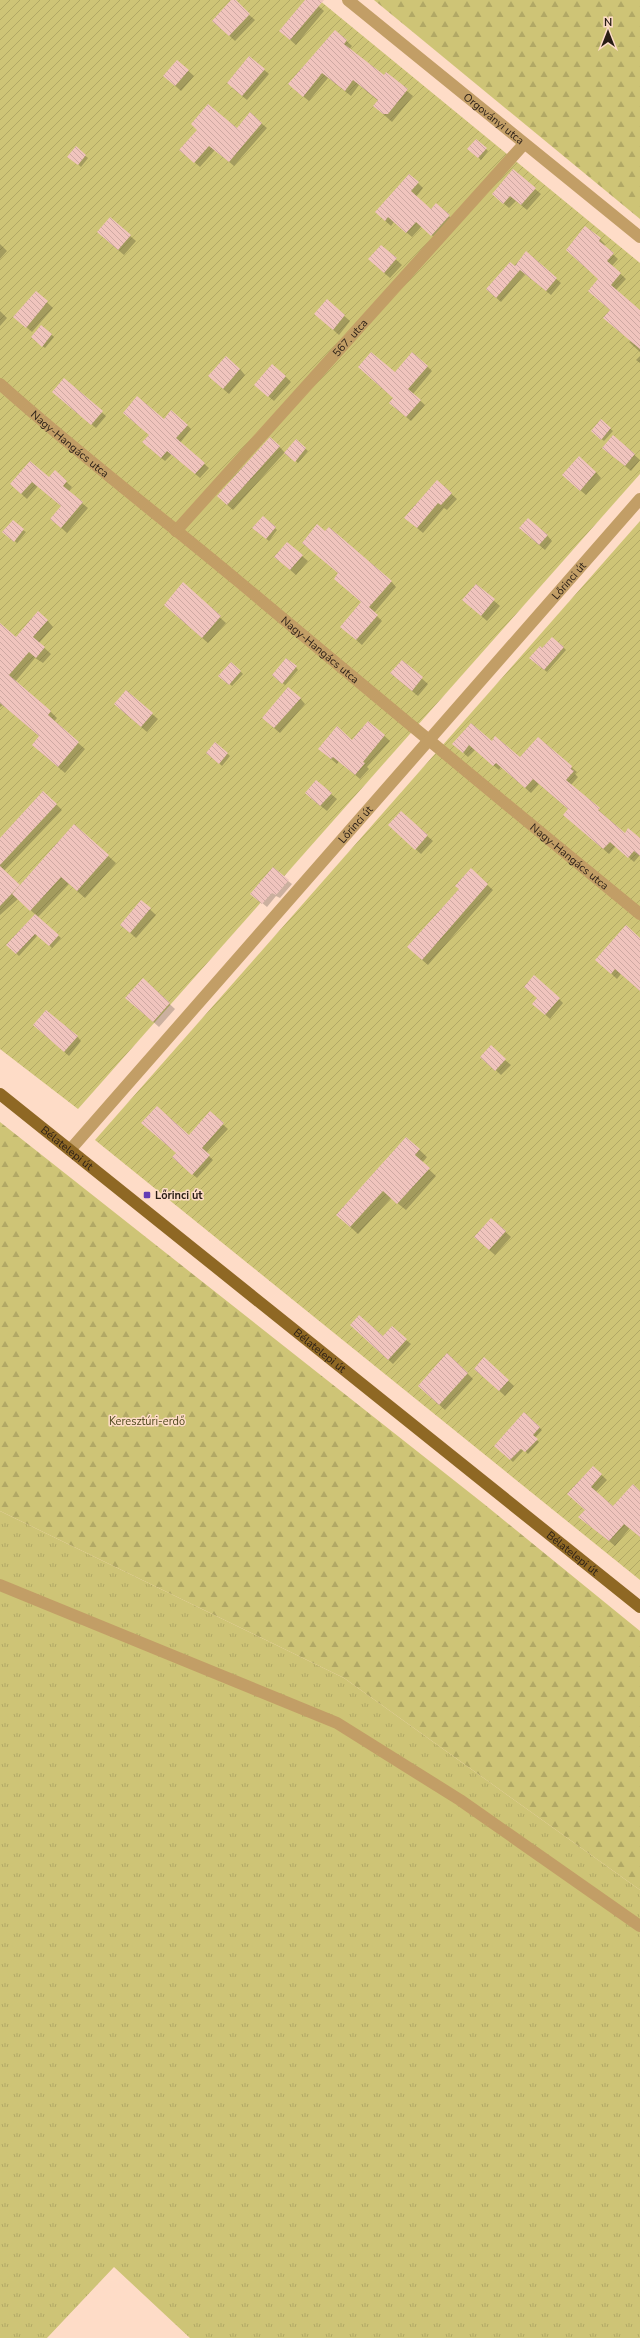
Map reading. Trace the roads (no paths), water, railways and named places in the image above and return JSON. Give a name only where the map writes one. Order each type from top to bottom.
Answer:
[{"type":"main road","name":"Bélatelepi út","points":[[0,1094],[640,1607]]},
{"type":"street","name":"Orgoványi utca","points":[[348,0],[640,237]]},
{"type":"street","name":"567. utca","points":[[176,532],[524,144]]},
{"type":"street","name":"Nagy-Hangács utca","points":[[0,384],[56,435],[176,532],[428,742],[640,914]]},
{"type":"street","name":"Lőrinci út","points":[[70,1150],[640,499]]},
{"type":"street","points":[[0,1585],[337,1723],[460,1800],[640,1926]]},
{"type":"place","name":"Lőrinci út","points":[[147,1195]]},
{"type":"park label","name":"Keresztúri-erdő","points":[[147,1421]]}]
